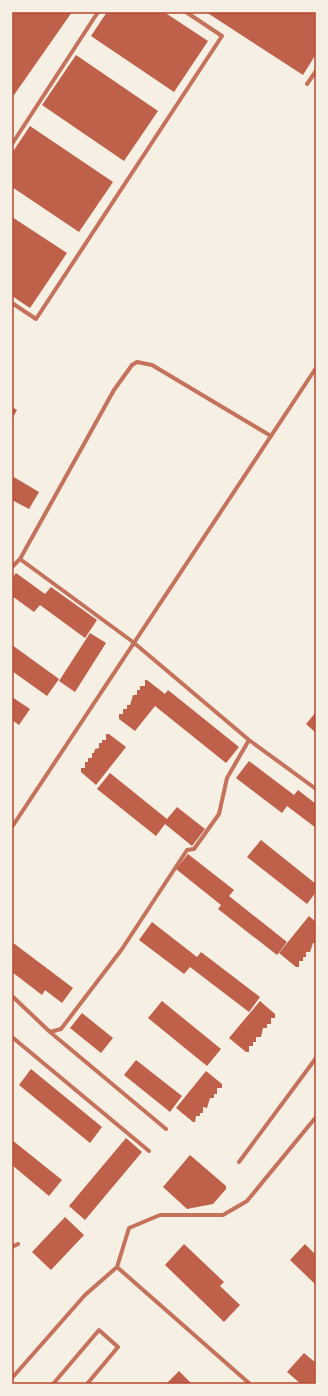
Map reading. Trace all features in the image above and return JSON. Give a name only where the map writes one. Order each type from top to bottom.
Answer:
[{"type":"street","points":[[12,144],[98,12]]},
{"type":"street","points":[[12,304],[36,319],[222,36],[186,12]]},
{"type":"street","points":[[307,84],[316,71]]},
{"type":"street","points":[[12,567],[20,559],[114,390],[132,365],[137,362],[152,365],[271,436]]},
{"type":"street","points":[[12,827],[133,642],[316,368]]},
{"type":"street","points":[[20,559],[133,642],[249,740],[316,789]]},
{"type":"street","points":[[50,1032],[61,1029],[122,949],[187,850],[194,849],[219,814],[226,778],[249,740]]},
{"type":"street","points":[[12,996],[50,1032],[166,1129]]},
{"type":"street","points":[[12,1037],[149,1151]]},
{"type":"street","points":[[239,1162],[316,1058]]},
{"type":"street","points":[[12,1378],[85,1295],[117,1267],[130,1228],[160,1215],[223,1214],[248,1201],[316,1117]]},
{"type":"street","points":[[12,1247],[18,1244]]},
{"type":"street","points":[[117,1267],[202,1340],[250,1384]]},
{"type":"street","points":[[53,1384],[99,1330],[118,1347],[87,1384]]},
{"type":"building","points":[[12,12],[72,12],[14,95],[12,93]]},
{"type":"building","points":[[107,12],[164,12],[208,41],[174,92],[91,36]]},
{"type":"building","points":[[206,12],[316,12],[316,54],[303,75]]},
{"type":"building","points":[[76,55],[158,111],[124,161],[42,105]]},
{"type":"building","points":[[30,126],[113,182],[79,232],[12,187],[12,153]]},
{"type":"building","points":[[12,217],[67,253],[30,308],[12,296]]},
{"type":"building","points":[[12,407],[17,410],[12,419]]},
{"type":"building","points":[[12,476],[39,492],[29,509],[12,500]]},
{"type":"building","points":[[16,573],[45,594],[51,587],[97,620],[85,638],[40,605],[34,612],[12,596],[12,578]]},
{"type":"building","points":[[90,633],[106,643],[75,692],[59,681]]},
{"type":"building","points":[[12,645],[59,679],[47,696],[12,671]]},
{"type":"building","points":[[145,680],[165,694],[168,690],[239,747],[226,763],[155,706],[135,731],[119,719],[119,714],[123,714],[123,709],[127,709],[127,705],[130,705],[133,695],[137,695],[137,690],[140,690],[140,686],[145,686]]},
{"type":"building","points":[[12,697],[30,709],[19,725],[12,720]]},
{"type":"building","points":[[316,712],[316,733],[306,724]]},
{"type":"building","points":[[106,734],[109,734],[126,747],[96,785],[81,772],[81,768],[85,768],[85,762],[88,762],[88,758],[92,758],[92,753],[94,753],[95,749],[99,748],[99,743],[102,743],[102,740],[106,740]]},
{"type":"building","points":[[249,761],[294,795],[298,790],[316,804],[316,828],[287,806],[282,813],[236,778]]},
{"type":"building","points":[[110,773],[167,819],[177,807],[205,829],[192,846],[165,824],[156,836],[97,789]]},
{"type":"building","points":[[261,840],[316,884],[316,892],[307,904],[247,857]]},
{"type":"building","points":[[188,854],[234,890],[229,896],[287,942],[277,955],[218,909],[221,905],[176,869]]},
{"type":"building","points":[[309,916],[316,922],[316,943],[313,943],[310,952],[306,952],[306,957],[303,957],[303,961],[299,961],[299,967],[296,967],[279,953]]},
{"type":"building","points":[[152,922],[197,957],[201,952],[260,997],[249,1012],[190,967],[184,974],[139,940]]},
{"type":"building","points":[[12,942],[73,988],[62,1003],[45,990],[42,995],[12,972]]},
{"type":"building","points":[[162,1001],[221,1049],[207,1066],[148,1018]]},
{"type":"building","points":[[260,1001],[275,1014],[275,1018],[271,1018],[271,1024],[267,1024],[267,1028],[263,1028],[261,1037],[256,1037],[256,1042],[253,1042],[253,1046],[249,1046],[249,1052],[246,1052],[229,1038]]},
{"type":"building","points":[[82,1013],[113,1038],[101,1053],[70,1028]]},
{"type":"building","points":[[136,1060],[182,1096],[170,1112],[124,1075]]},
{"type":"building","points":[[31,1069],[102,1127],[90,1143],[19,1085]]},
{"type":"building","points":[[206,1071],[222,1084],[222,1088],[217,1088],[217,1094],[214,1094],[214,1098],[210,1098],[207,1108],[203,1107],[203,1113],[200,1113],[200,1116],[196,1116],[195,1122],[193,1122],[176,1108]]},
{"type":"building","points":[[126,1138],[142,1152],[85,1220],[69,1206]]},
{"type":"building","points":[[12,1140],[62,1180],[49,1196],[12,1165]]},
{"type":"building","points":[[190,1155],[226,1186],[226,1189],[213,1204],[187,1209],[163,1187]]},
{"type":"building","points":[[65,1217],[84,1235],[51,1270],[32,1252]]},
{"type":"building","points":[[184,1244],[224,1282],[220,1286],[240,1305],[224,1322],[165,1265]]},
{"type":"building","points":[[305,1244],[316,1255],[316,1285],[290,1260]]},
{"type":"building","points":[[304,1353],[316,1363],[316,1384],[301,1384],[287,1372]]},
{"type":"building","points":[[179,1371],[192,1384],[166,1384]]}]
